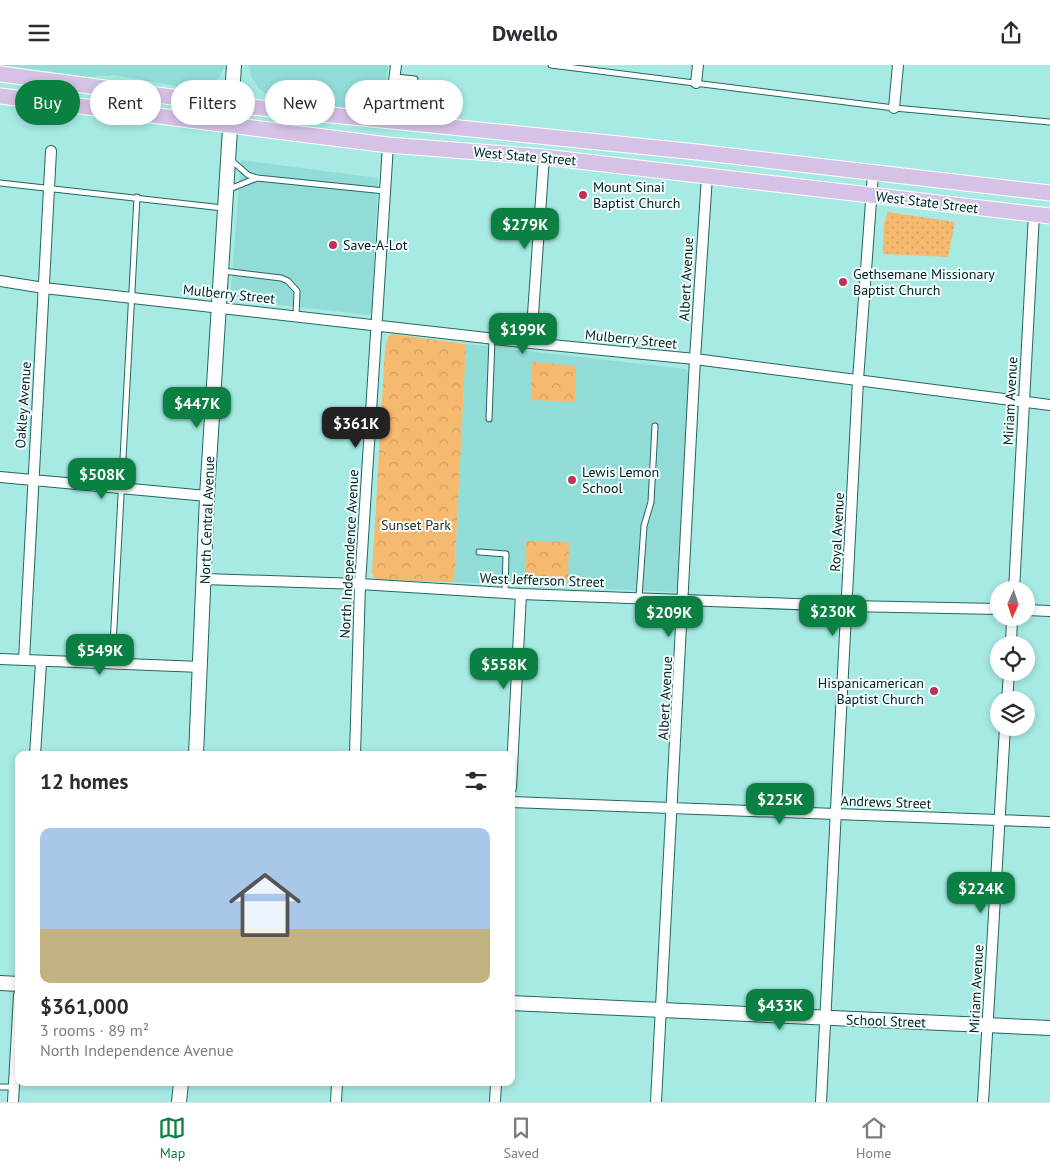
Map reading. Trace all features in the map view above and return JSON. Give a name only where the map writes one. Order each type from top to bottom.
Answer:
[{"type":"main road","name":"North Central Avenue","points":[[233,80],[234,65]]},
{"type":"main road","name":"West State Street","points":[[0,74],[171,97]]},
{"type":"main road","name":"West State Street","points":[[0,96],[388,145],[544,157],[1050,216]]},
{"type":"main road","name":"West State Street","points":[[420,125],[688,151],[873,174],[1050,193]]},
{"type":"main road","name":"North Central Avenue","points":[[196,751],[207,496],[230,126]]},
{"type":"main road","points":[[0,983],[15,984]]},
{"type":"main road","name":"School Street","points":[[515,1003],[1050,1028]]},
{"type":"main road","points":[[179,1102],[180,1086]]},
{"type":"street","points":[[395,80],[396,65]]},
{"type":"street","points":[[696,83],[698,65]]},
{"type":"street","points":[[894,108],[898,65]]},
{"type":"street","name":"North Independence Avenue","points":[[355,751],[360,584],[388,145]]},
{"type":"street","name":"Oakley Avenue","points":[[24,660],[32,480],[51,151]]},
{"type":"street","points":[[531,343],[544,157]]},
{"type":"street","name":"Royal Avenue","points":[[821,1102],[858,381],[873,174]]},
{"type":"street","name":"Albert Avenue","points":[[656,1102],[707,176]]},
{"type":"street","name":"Miriam Avenue","points":[[1014,581],[1034,214]]},
{"type":"street","name":"Mulberry Street","points":[[0,281],[44,288],[296,315],[492,339],[696,359],[1050,405]]},
{"type":"street","points":[[0,477],[207,496]]},
{"type":"street","name":"West Jefferson Street","points":[[204,579],[360,584],[521,594],[847,606],[990,609]]},
{"type":"street","points":[[513,751],[521,594]]},
{"type":"street","points":[[1035,610],[1050,611]]},
{"type":"street","points":[[0,659],[41,663],[201,667]]},
{"type":"street","points":[[35,751],[41,663]]},
{"type":"street","name":"Miriam Avenue","points":[[983,1102],[1004,736]]},
{"type":"street","name":"Andrews Street","points":[[515,801],[1050,822]]},
{"type":"street","points":[[12,1102],[15,1056]]},
{"type":"street","points":[[336,1102],[337,1086]]},
{"type":"street","points":[[495,1102],[496,1086]]},
{"type":"lane","points":[[550,65],[894,108],[1050,121]]},
{"type":"lane","points":[[395,77],[415,79]]},
{"type":"lane","points":[[228,157],[240,169],[257,178],[385,191]]},
{"type":"lane","points":[[226,191],[257,178]]},
{"type":"lane","points":[[0,183],[225,208]]},
{"type":"lane","points":[[112,664],[137,197]]},
{"type":"lane","points":[[221,271],[282,278],[288,281],[297,291],[296,315]]},
{"type":"lane","points":[[489,419],[492,339]]},
{"type":"lane","points":[[639,597],[644,526],[651,502],[655,426]]},
{"type":"lane","points":[[479,552],[506,554],[505,593]]},
{"type":"lane","points":[[0,1087],[13,1087]]},
{"type":"shaded area","points":[[0,65],[225,65],[217,80],[171,80],[171,85],[161,83],[161,80],[142,80],[114,75],[91,77]]},
{"type":"shaded area","points":[[249,65],[388,65],[386,80],[345,80],[345,108],[335,107],[335,80],[265,80],[265,93],[258,88],[251,76]]},
{"type":"shaded area","points":[[241,160],[378,178],[372,312],[369,315],[244,301],[233,294],[231,288]]},
{"type":"shaded area","name":"Lewis Lemon School","points":[[466,344],[685,369],[688,372],[690,377],[681,585],[678,590],[673,592],[454,582]]},
{"type":"green space","points":[[888,212],[955,222],[948,257],[883,254],[884,223]]},
{"type":"green space","name":"Sunset Park","points":[[392,334],[466,344],[454,582],[379,580],[372,573],[385,348],[388,337]]},
{"type":"green space","points":[[532,362],[576,366],[575,402],[531,400]]},
{"type":"green space","points":[[526,541],[569,542],[568,580],[525,578]]},
{"type":"place","name":"Mount Sinai Baptist Church","points":[[583,195]]},
{"type":"place","name":"Save-A-Lot","points":[[333,245]]},
{"type":"place","name":"Gethsemane Missionary Baptist Church","points":[[843,282]]},
{"type":"place","name":"Lewis Lemon School","points":[[572,480]]},
{"type":"place","name":"Hispanicamerican Baptist Church","points":[[934,691]]}]
